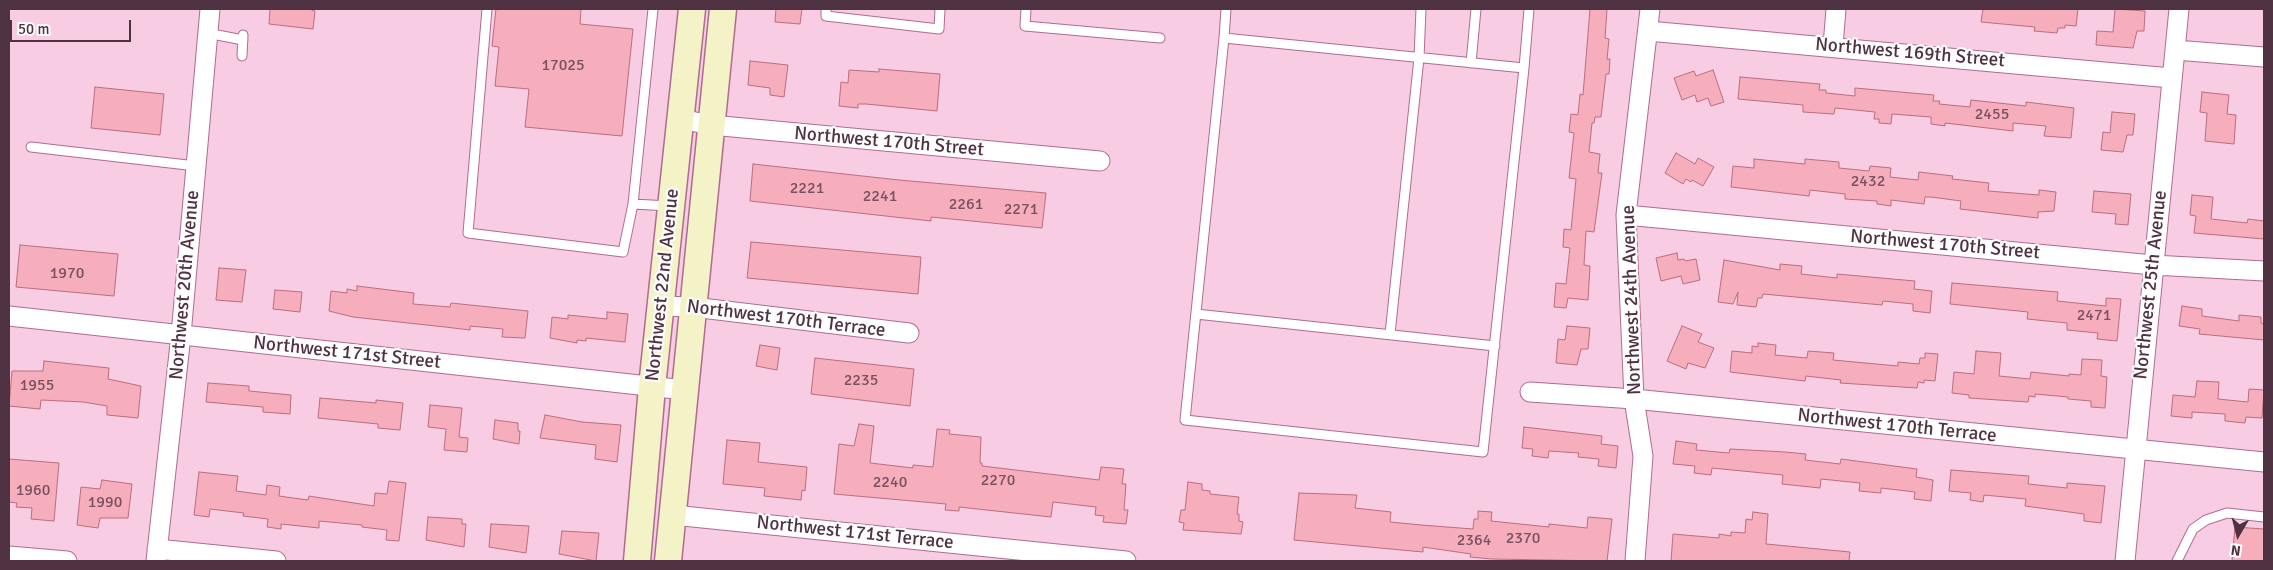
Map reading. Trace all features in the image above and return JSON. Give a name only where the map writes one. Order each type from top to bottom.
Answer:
[{"type":"main road","name":"Northwest 22nd Avenue","points":[[638,561],[652,387],[692,9]]},
{"type":"main road","name":"Northwest 22nd Avenue","points":[[668,561],[723,9]]},
{"type":"street","name":"Northwest 20th Avenue","points":[[157,555],[181,335],[210,9]]},
{"type":"street","name":"Northwest 24th Avenue","points":[[1635,561],[1643,456],[1634,399],[1626,215],[1650,9]]},
{"type":"street","points":[[1833,46],[1836,9]]},
{"type":"street","name":"Northwest 25th Avenue","points":[[2126,561],[2135,450],[2179,9]]},
{"type":"street","name":"Northwest 169th Street","points":[[1648,31],[1833,46],[2171,78]]},
{"type":"street","points":[[2175,50],[2264,57]]},
{"type":"street","name":"Northwest 170th Street","points":[[680,119],[711,125],[1100,161]]},
{"type":"street","name":"Northwest 170th Street","points":[[1626,215],[2153,265],[2264,271]]},
{"type":"street","name":"Northwest 170th Terrace","points":[[662,306],[693,307],[910,333]]},
{"type":"street","name":"Northwest 171st Street","points":[[9,316],[685,390]]},
{"type":"street","name":"Northwest 170th Terrace","points":[[1530,392],[1634,399],[2264,462]]},
{"type":"street","name":"Northwest 171st Terrace","points":[[673,515],[1126,561]]},
{"type":"street","points":[[157,555],[276,561]]},
{"type":"street","points":[[9,556],[67,561]]},
{"type":"lane","points":[[487,9],[468,234],[623,252],[634,204],[653,9]]},
{"type":"lane","points":[[826,9],[826,16],[939,29],[940,9]]},
{"type":"lane","points":[[1026,9],[1025,26],[1160,38]]},
{"type":"lane","points":[[1226,9],[1186,420],[1483,452],[1530,9]]},
{"type":"lane","points":[[1390,334],[1419,58],[1422,23],[1421,9]]},
{"type":"lane","points":[[1471,63],[1476,9]]},
{"type":"lane","points":[[207,33],[243,37],[242,56]]},
{"type":"lane","points":[[1224,38],[1524,68]]},
{"type":"lane","points":[[31,147],[196,166]]},
{"type":"lane","points":[[634,204],[672,206]]},
{"type":"lane","points":[[1196,314],[1495,346]]},
{"type":"lane","points":[[2177,561],[2193,529],[2206,520],[2227,514],[2264,517]]},
{"type":"building","points":[[270,9],[309,9],[315,11],[313,29],[269,24]]},
{"type":"building","points":[[496,9],[581,9],[580,24],[633,29],[622,136],[525,127],[529,89],[495,86],[499,47],[492,46]]},
{"type":"building","points":[[776,9],[802,9],[800,24],[775,22]]},
{"type":"building","points":[[1590,9],[1607,9],[1605,38],[1609,39],[1607,59],[1610,59],[1609,74],[1606,74],[1601,117],[1595,117],[1594,123],[1592,123],[1589,152],[1600,154],[1598,173],[1602,173],[1594,232],[1586,231],[1584,265],[1590,266],[1588,300],[1568,298],[1566,308],[1554,307],[1556,283],[1566,284],[1570,248],[1563,247],[1564,229],[1571,230],[1576,179],[1569,178],[1574,133],[1569,132],[1571,114],[1578,115],[1580,94],[1583,95]]},
{"type":"building","points":[[1983,9],[2078,9],[2076,26],[2065,25],[2065,28],[2058,28],[2057,33],[2034,31],[2035,27],[1981,22]]},
{"type":"building","points":[[2115,9],[2145,11],[2144,31],[2137,31],[2133,48],[2096,45],[2097,31],[2113,32]]},
{"type":"building","points":[[750,61],[788,65],[784,97],[770,95],[770,88],[748,85]]},
{"type":"building","points":[[879,69],[940,74],[937,111],[866,104],[858,104],[858,108],[839,106],[841,82],[848,83],[849,70],[879,72]]},
{"type":"building","points":[[1713,70],[1724,102],[1711,106],[1708,98],[1697,102],[1695,95],[1682,100],[1674,78],[1694,71],[1696,76]]},
{"type":"building","points":[[1740,77],[1820,84],[1819,90],[1826,90],[1826,93],[1855,96],[1855,88],[1934,95],[1933,101],[1940,101],[1939,104],[1970,107],[1971,100],[2026,106],[2026,102],[2074,108],[2071,138],[2044,136],[2046,126],[2013,123],[2013,131],[1945,123],[1945,126],[1931,124],[1931,117],[1892,114],[1891,124],[1879,123],[1879,119],[1874,119],[1875,112],[1835,108],[1834,114],[1803,112],[1803,105],[1738,99]]},
{"type":"building","points":[[95,87],[164,94],[160,135],[91,128]]},
{"type":"building","points":[[2202,92],[2229,95],[2227,114],[2236,115],[2234,144],[2205,141],[2207,113],[2200,112]]},
{"type":"building","points":[[2112,112],[2135,114],[2133,135],[2127,135],[2123,152],[2101,150],[2103,132],[2110,133]]},
{"type":"building","points":[[1676,153],[1695,164],[1698,158],[1714,167],[1703,186],[1686,179],[1683,184],[1665,173]]},
{"type":"building","points":[[1754,159],[1805,164],[1805,159],[1839,162],[1839,168],[1869,171],[1870,166],[1891,168],[1890,177],[1918,180],[1919,172],[1953,176],[1952,179],[1989,183],[1988,191],[2039,195],[2039,190],[2056,192],[2054,211],[2038,212],[2038,218],[1960,209],[1961,201],[1931,197],[1925,197],[1924,204],[1891,200],[1891,206],[1877,204],[1877,201],[1845,199],[1845,194],[1810,190],[1809,196],[1731,187],[1733,166],[1754,168]]},
{"type":"building","points":[[753,164],[899,180],[1046,193],[1042,228],[931,217],[931,221],[750,201]]},
{"type":"building","points":[[2094,191],[2131,194],[2128,225],[2115,224],[2116,214],[2092,212]]},
{"type":"building","points":[[2192,195],[2213,197],[2211,219],[2247,223],[2248,219],[2264,221],[2264,239],[2194,233],[2196,216],[2190,215]]},
{"type":"building","points":[[751,242],[921,257],[918,294],[747,278]]},
{"type":"building","points":[[20,245],[118,254],[114,296],[16,287]]},
{"type":"building","points":[[1677,253],[1678,260],[1696,259],[1700,280],[1683,284],[1681,276],[1661,281],[1656,258]]},
{"type":"building","points":[[1724,260],[1780,270],[1780,264],[1802,266],[1801,274],[1837,278],[1837,274],[1915,281],[1914,289],[1932,291],[1930,313],[1913,311],[1913,304],[1883,301],[1882,305],[1763,294],[1762,298],[1758,298],[1756,307],[1737,305],[1738,292],[1733,304],[1718,302]]},
{"type":"building","points":[[219,268],[246,270],[242,302],[216,300]]},
{"type":"building","points":[[1952,283],[2058,292],[2057,301],[2106,306],[2106,298],[2121,299],[2117,341],[2097,339],[2098,333],[2067,330],[2067,323],[2027,319],[2028,312],[1950,304]]},
{"type":"building","points":[[357,286],[414,293],[413,304],[450,307],[451,303],[528,311],[525,338],[502,337],[503,329],[470,326],[470,330],[353,317],[329,311],[331,291],[347,293],[347,289],[357,291]]},
{"type":"building","points":[[275,290],[302,292],[300,312],[273,309]]},
{"type":"building","points":[[2182,306],[2202,309],[2202,316],[2239,321],[2239,315],[2261,317],[2261,323],[2264,324],[2264,340],[2199,334],[2200,329],[2179,326]]},
{"type":"building","points":[[607,312],[628,314],[625,342],[586,338],[586,341],[577,340],[577,343],[550,338],[552,317],[568,319],[568,315],[607,319]]},
{"type":"building","points":[[1567,326],[1590,328],[1588,349],[1581,349],[1577,365],[1556,363],[1558,339],[1565,340]]},
{"type":"building","points":[[1682,326],[1702,334],[1698,342],[1714,348],[1705,368],[1688,363],[1686,369],[1667,361]]},
{"type":"building","points":[[1758,343],[1776,345],[1775,355],[1807,358],[1808,351],[1834,353],[1833,360],[1898,366],[1898,362],[1919,364],[1920,358],[1925,358],[1925,353],[1938,354],[1935,381],[1924,380],[1924,383],[1918,382],[1917,388],[1840,383],[1841,380],[1806,376],[1805,381],[1730,372],[1732,351],[1752,353],[1752,346],[1758,347]]},
{"type":"building","points":[[760,345],[780,348],[777,370],[756,366]]},
{"type":"building","points":[[1976,351],[2001,353],[1999,376],[2030,379],[2031,372],[2069,376],[2069,374],[2081,375],[2082,359],[2102,360],[2101,376],[2107,377],[2105,408],[2091,407],[2091,401],[2068,399],[2068,397],[2035,394],[2035,397],[2029,396],[2028,402],[1969,398],[1969,395],[1952,393],[1954,372],[1974,374]]},
{"type":"building","points":[[815,358],[914,369],[910,406],[811,394]]},
{"type":"building","points":[[44,361],[109,368],[108,379],[141,386],[138,418],[107,415],[107,406],[83,402],[41,400],[40,409],[9,406],[12,371],[43,371]]},
{"type":"building","points":[[2197,381],[2219,382],[2218,399],[2248,402],[2249,389],[2264,390],[2262,418],[2246,417],[2245,423],[2225,421],[2225,414],[2192,412],[2192,418],[2171,416],[2173,395],[2195,397]]},
{"type":"building","points":[[208,383],[249,386],[249,391],[291,395],[290,414],[263,412],[263,407],[206,402]]},
{"type":"building","points":[[320,398],[376,403],[376,400],[403,403],[400,430],[378,428],[378,424],[318,418]]},
{"type":"building","points":[[430,405],[462,408],[459,437],[468,438],[467,452],[444,450],[446,429],[428,427]]},
{"type":"building","points":[[545,415],[582,422],[621,425],[617,462],[595,459],[596,445],[540,438]]},
{"type":"building","points":[[495,420],[518,423],[518,431],[520,431],[519,444],[493,439]]},
{"type":"building","points":[[859,424],[874,426],[870,463],[913,468],[913,465],[933,467],[937,429],[950,430],[949,434],[981,437],[980,463],[982,463],[982,466],[1099,480],[1101,467],[1124,469],[1122,484],[1126,484],[1124,510],[1128,510],[1126,524],[1103,522],[1104,516],[1095,515],[1096,507],[1053,502],[1051,517],[959,507],[959,511],[945,510],[946,504],[834,494],[839,444],[854,446]]},
{"type":"building","points":[[1524,427],[1602,436],[1601,444],[1618,446],[1616,468],[1598,466],[1599,459],[1578,457],[1579,453],[1549,451],[1548,458],[1532,456],[1533,449],[1522,448]]},
{"type":"building","points":[[727,440],[760,443],[758,462],[807,467],[805,491],[802,490],[801,500],[764,496],[765,488],[723,484]]},
{"type":"building","points":[[1676,441],[1697,444],[1696,450],[1729,453],[1730,449],[1785,452],[1806,454],[1805,460],[1840,464],[1841,459],[1917,469],[1916,477],[1933,480],[1931,501],[1914,499],[1915,492],[1881,488],[1881,493],[1859,491],[1860,483],[1821,479],[1820,488],[1782,484],[1783,475],[1712,468],[1711,475],[1694,473],[1695,466],[1673,464]]},
{"type":"building","points":[[9,459],[59,463],[54,521],[31,519],[32,508],[16,507],[17,503],[9,502]]},
{"type":"building","points":[[1951,470],[2029,476],[2028,484],[2067,488],[2067,483],[2105,486],[2101,523],[2084,521],[2084,514],[2025,506],[2026,499],[1984,495],[1983,502],[1970,500],[1971,493],[1949,491]]},
{"type":"building","points":[[199,472],[238,476],[236,491],[266,495],[267,485],[280,487],[279,496],[308,500],[309,496],[374,506],[375,493],[387,494],[389,481],[406,483],[399,541],[386,540],[387,530],[362,527],[362,525],[319,521],[319,528],[281,524],[281,529],[267,527],[268,519],[243,516],[244,513],[210,509],[209,517],[194,515]]},
{"type":"building","points":[[102,480],[132,484],[128,518],[100,518],[98,528],[77,525],[81,487],[100,489]]},
{"type":"building","points":[[1188,482],[1202,484],[1202,490],[1210,491],[1210,494],[1239,497],[1237,514],[1239,514],[1239,521],[1243,522],[1241,534],[1183,530],[1184,523],[1179,522],[1181,510],[1185,510]]},
{"type":"building","points":[[1299,493],[1357,495],[1355,508],[1391,512],[1390,522],[1421,525],[1473,529],[1474,519],[1478,519],[1478,511],[1492,512],[1491,521],[1549,527],[1549,524],[1587,528],[1588,517],[1612,519],[1607,561],[1492,559],[1470,557],[1471,554],[1423,547],[1423,552],[1294,540]]},
{"type":"building","points":[[1753,512],[1768,514],[1766,544],[1850,552],[1849,561],[1671,561],[1673,534],[1719,538],[1719,534],[1731,536],[1731,532],[1745,533],[1746,519],[1752,520]]},
{"type":"building","points":[[428,517],[462,519],[462,524],[466,524],[464,547],[426,540]]},
{"type":"building","points":[[491,524],[529,526],[526,553],[489,547]]},
{"type":"building","points":[[2235,527],[2264,529],[2264,561],[2232,561]]},
{"type":"building","points":[[562,531],[599,533],[596,561],[559,554]]}]
